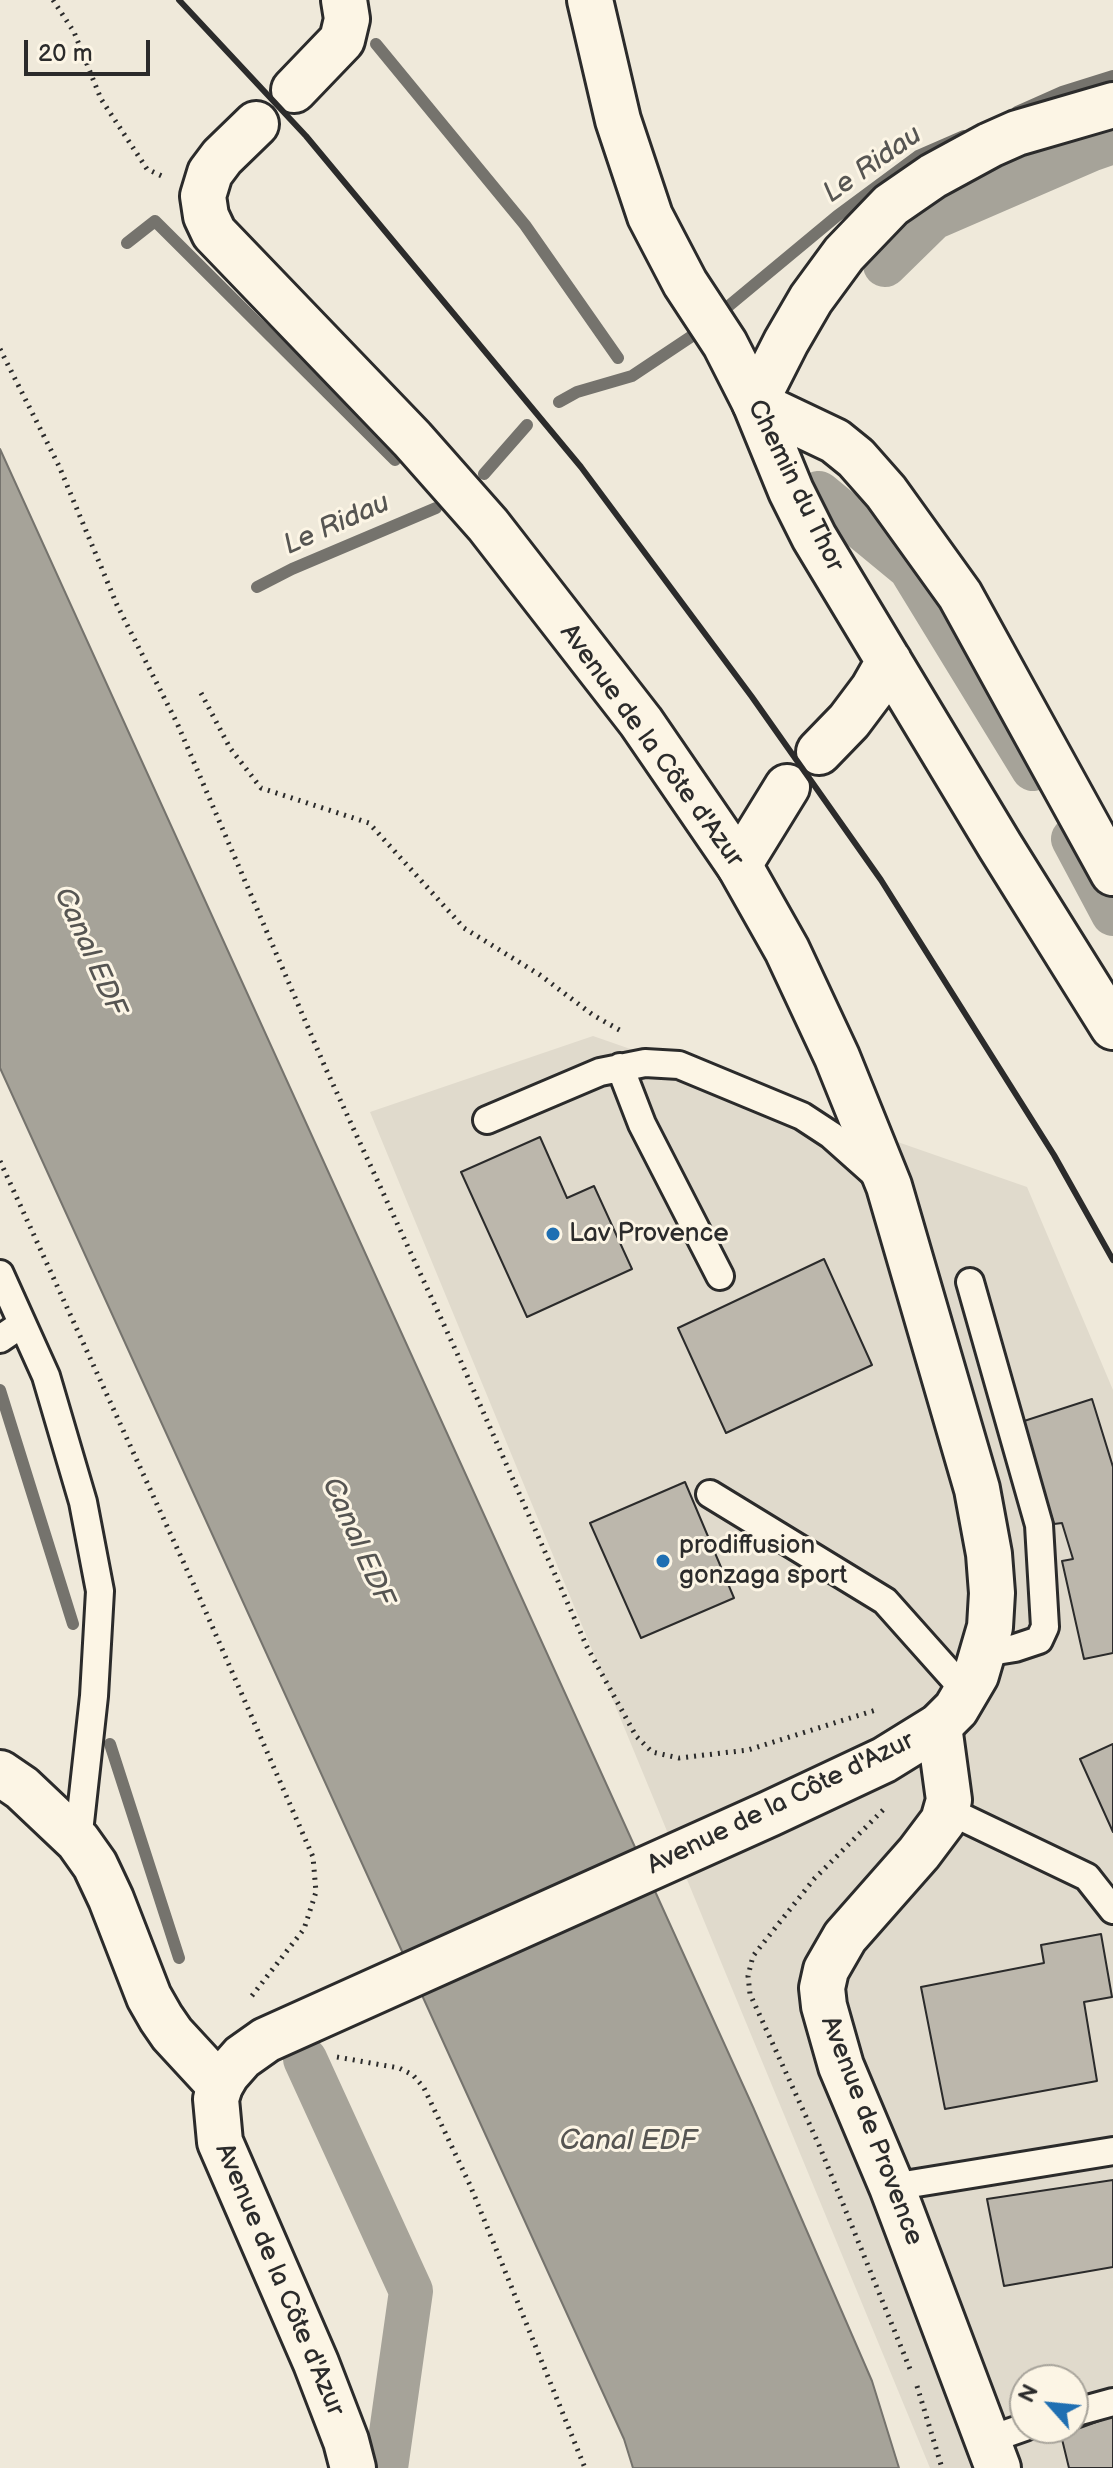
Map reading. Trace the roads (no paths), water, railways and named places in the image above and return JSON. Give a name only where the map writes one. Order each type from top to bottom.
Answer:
[{"type":"street","points":[[294,90],[342,40],[347,19],[344,0]]},
{"type":"street","name":"Chemin du Thor","points":[[590,0],[618,120],[640,192],[685,283],[725,344],[755,403],[791,491],[814,537],[1113,1027]]},
{"type":"street","points":[[1113,105],[1017,133],[990,145],[933,176],[891,205],[844,254],[811,299],[755,403],[835,441],[856,458],[886,492],[960,595],[1113,873]]},
{"type":"street","name":"Avenue de la Côte d'Azur","points":[[256,124],[210,173],[203,196],[206,216],[214,233],[412,439],[488,525],[641,722],[739,865],[787,950],[837,1057],[889,1186],[977,1489],[989,1554],[992,1593],[990,1627],[984,1653],[967,1693],[939,1726],[884,1760],[769,1814],[266,2040],[242,2057],[220,2086],[215,2112],[220,2142],[316,2363],[353,2468]]},
{"type":"street","points":[[819,752],[849,721],[889,661]]},
{"type":"street","points":[[739,865],[787,787]]},
{"type":"street","points":[[939,1726],[949,1800],[947,1810]]},
{"type":"street","points":[[0,1773],[22,1788],[78,1841],[95,1865],[149,1997],[172,2034],[220,2086]]},
{"type":"street","name":"Avenue de Provence","points":[[947,1810],[934,1835],[845,1937],[826,1970],[822,1988],[841,2066],[1004,2445]]},
{"type":"lane","points":[[487,1120],[600,1072],[645,1063],[679,1065],[802,1116],[831,1135],[889,1186]]},
{"type":"lane","points":[[620,1067],[642,1124],[720,1276]]},
{"type":"lane","points":[[0,1274],[46,1376],[83,1502],[100,1591],[94,1696],[78,1841]]},
{"type":"lane","points":[[970,1282],[1039,1525],[1045,1627],[1039,1640],[984,1653]]},
{"type":"lane","points":[[0,1339],[22,1324]]},
{"type":"lane","points":[[710,1494],[885,1601],[967,1693]]},
{"type":"lane","points":[[947,1810],[1087,1877],[1113,1910]]},
{"type":"lane","points":[[892,2187],[1113,2151]]},
{"type":"lane","points":[[1089,2409],[1113,2402]]},
{"type":"water","name":"Canal EDF","points":[[0,449],[753,2107],[872,2381],[899,2468],[633,2468],[624,2439],[0,1068]]},
{"type":"waterway","points":[[376,44],[525,225],[618,358]]},
{"type":"waterway","name":"Le Ridau","points":[[1017,112],[1062,92],[1113,76]]},
{"type":"waterway","name":"Le Ridau","points":[[725,309],[837,216],[918,156],[964,136]]},
{"type":"waterway","points":[[885,265],[933,218],[1113,142]]},
{"type":"waterway","points":[[127,243],[155,221],[395,460]]},
{"type":"waterway","name":"Le Ridau","points":[[559,402],[577,392],[632,376],[695,334]]},
{"type":"waterway","name":"Le Ridau","points":[[484,474],[527,425]]},
{"type":"waterway","points":[[819,493],[910,568],[1033,769]]},
{"type":"waterway","name":"Le Ridau","points":[[257,587],[436,508]]},
{"type":"waterway","points":[[1073,839],[1113,914]]},
{"type":"waterway","points":[[0,1390],[73,1624]]},
{"type":"waterway","points":[[110,1744],[179,1958]]},
{"type":"waterway","points":[[305,2059],[411,2291],[386,2468]]},
{"type":"railway","points":[[179,0],[306,136],[581,467],[752,697],[881,880],[1054,1155],[1113,1260]]},
{"type":"place","name":"Lav Provence","points":[[553,1234]]},
{"type":"place","name":"prodiffusion gonzaga sport","points":[[663,1561]]}]
